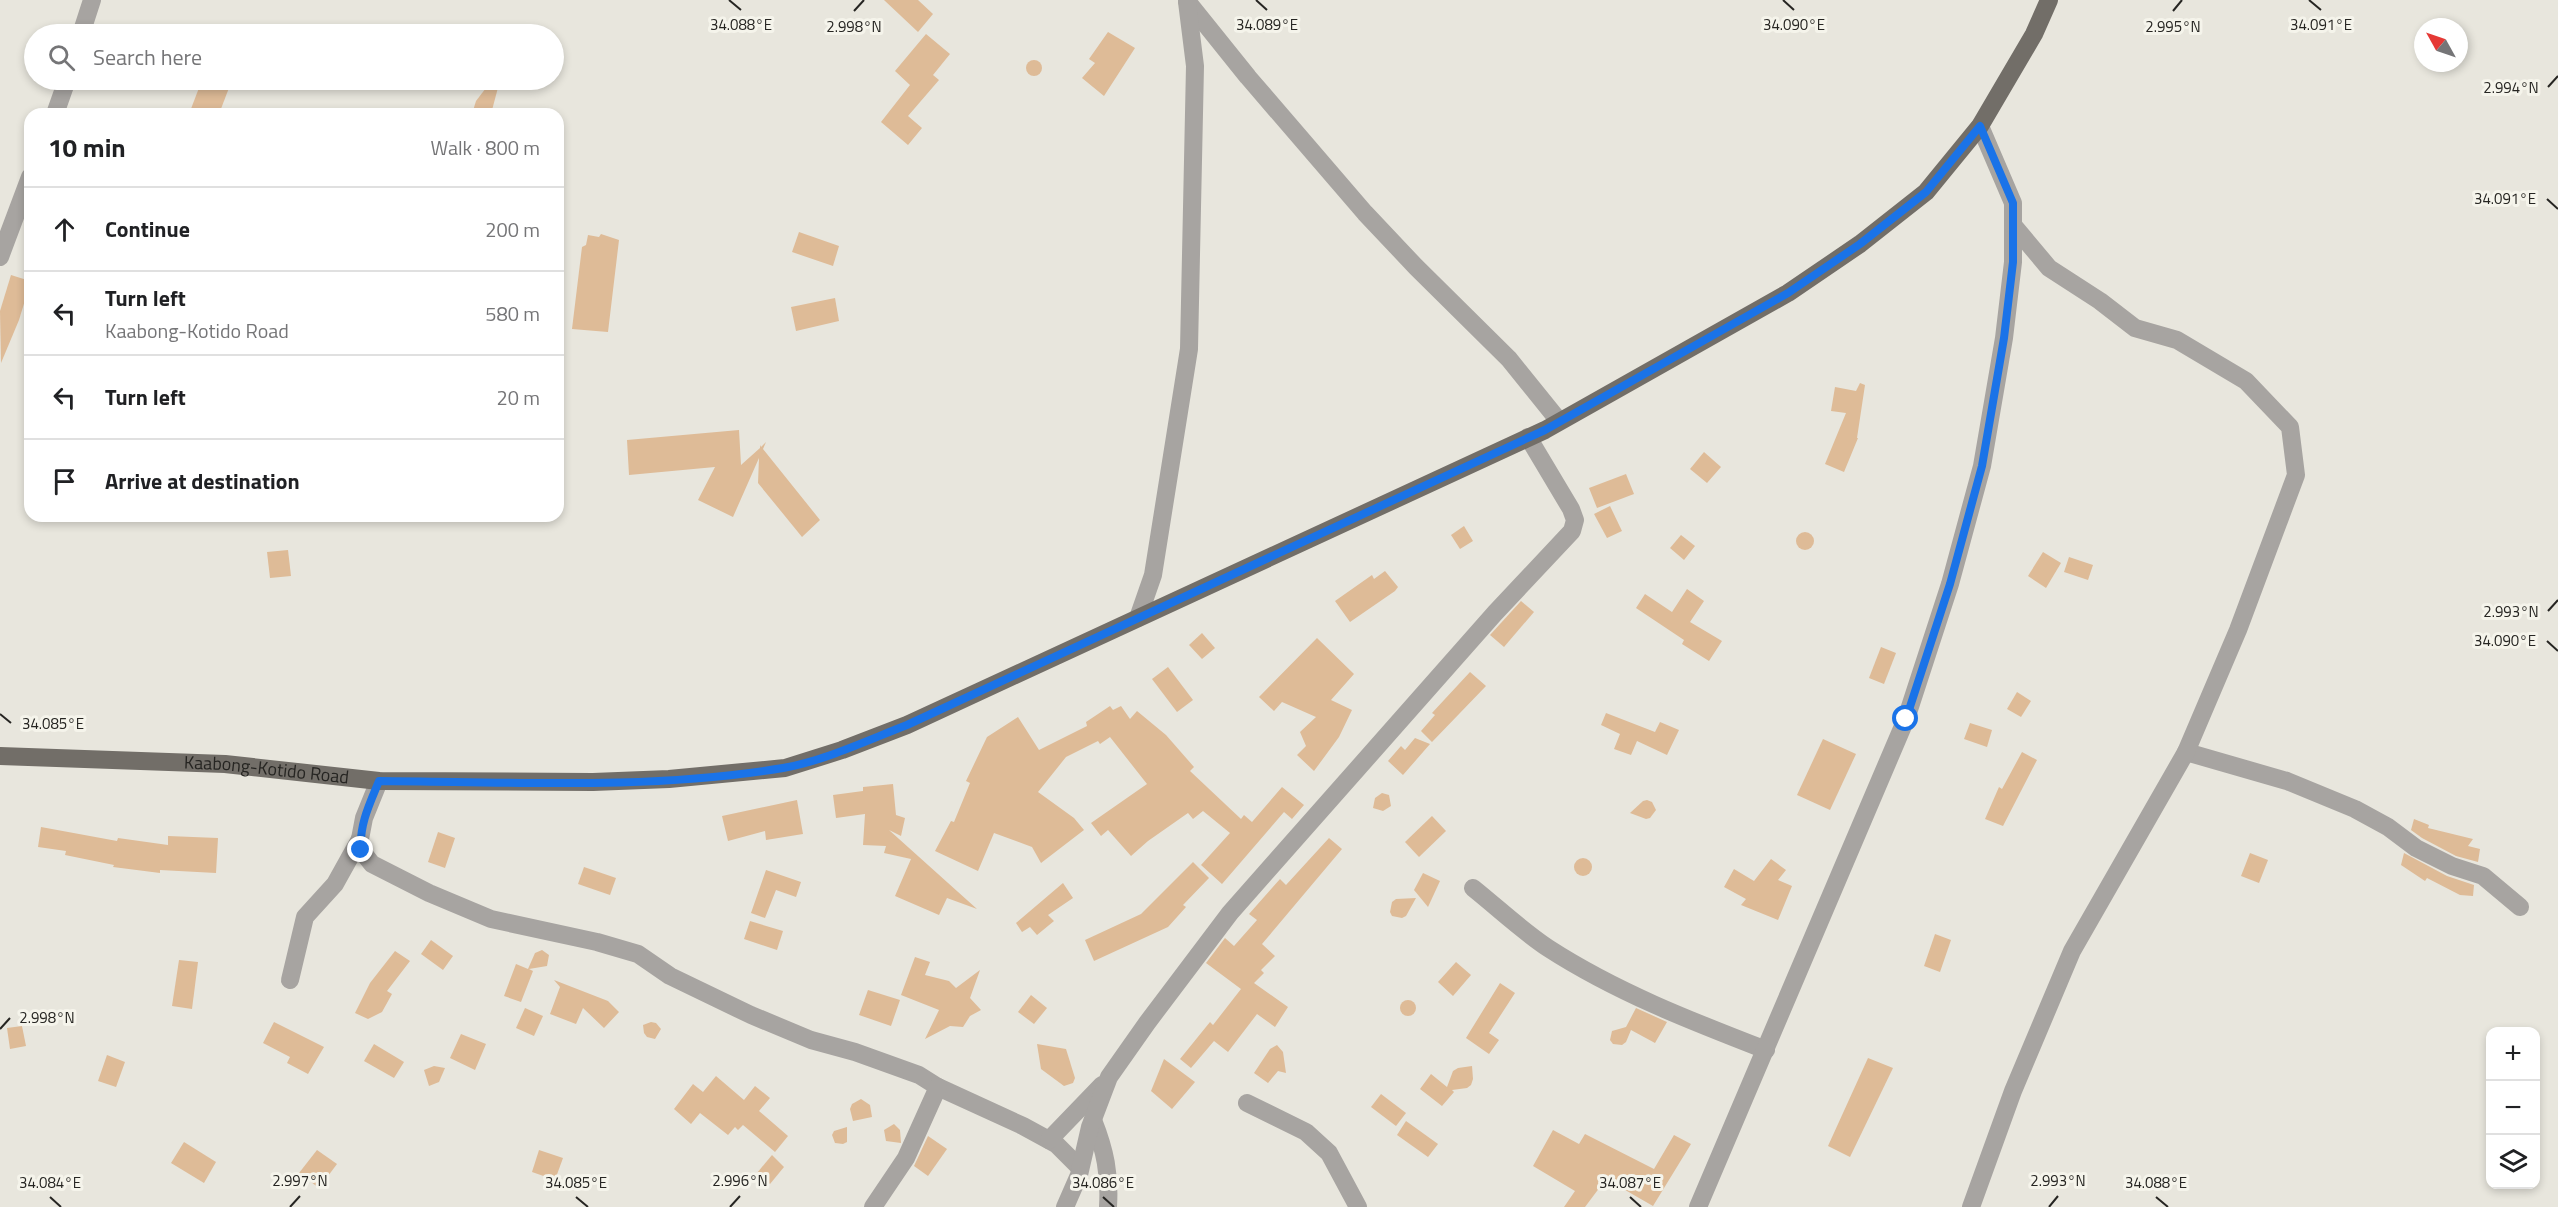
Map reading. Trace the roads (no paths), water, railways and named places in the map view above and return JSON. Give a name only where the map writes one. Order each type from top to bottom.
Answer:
[{"type":"main road","name":"Kaabong-Kotido Road","points":[[0,756],[225,764],[379,781],[592,782],[669,779],[785,768],[842,750],[907,725],[1528,437],[1788,293],[1860,244],[1926,192],[1980,126],[2034,34],[2049,0]]},
{"type":"street","points":[[84,24],[92,0]]},
{"type":"street","points":[[1186,1],[1365,213],[1509,359],[1559,421]]},
{"type":"street","points":[[1138,618],[1153,575],[1189,349],[1195,66],[1186,1]]},
{"type":"street","points":[[57,108],[63,90]]},
{"type":"street","points":[[1698,1207],[1906,719],[1950,584],[1982,466],[2004,338],[2013,262],[2013,203],[1980,126]]},
{"type":"street","points":[[0,257],[24,193]]},
{"type":"street","points":[[1971,1207],[2013,1091],[2072,951],[2186,753],[2238,630],[2296,475],[2290,427],[2246,381],[2177,340],[2135,328],[2100,301],[2049,268],[2013,225]]},
{"type":"street","points":[[1049,1140],[1109,1077],[1230,913],[1495,612],[1572,531],[1575,520],[1571,509],[1528,437]]},
{"type":"street","points":[[2186,753],[2287,782],[2355,809],[2388,827],[2416,848],[2452,866],[2483,876],[2520,907]]},
{"type":"street","points":[[379,781],[364,818],[360,839],[365,859],[372,864],[429,893],[491,919],[597,942],[638,954],[670,975],[751,1016],[811,1040],[855,1052],[919,1075],[938,1087],[1049,1140],[1070,1155],[1080,1168]]},
{"type":"street","points":[[290,980],[304,917],[334,884],[360,839]]},
{"type":"street","points":[[1473,888],[1546,947],[1607,982],[1676,1016],[1766,1050]]},
{"type":"street","points":[[1065,1207],[1109,1077]]},
{"type":"street","points":[[873,1207],[906,1158],[938,1087]]},
{"type":"street","points":[[1247,1103],[1306,1132],[1329,1153],[1358,1207]]},
{"type":"street","points":[[1093,1120],[1104,1147],[1109,1189],[1108,1207]]}]
